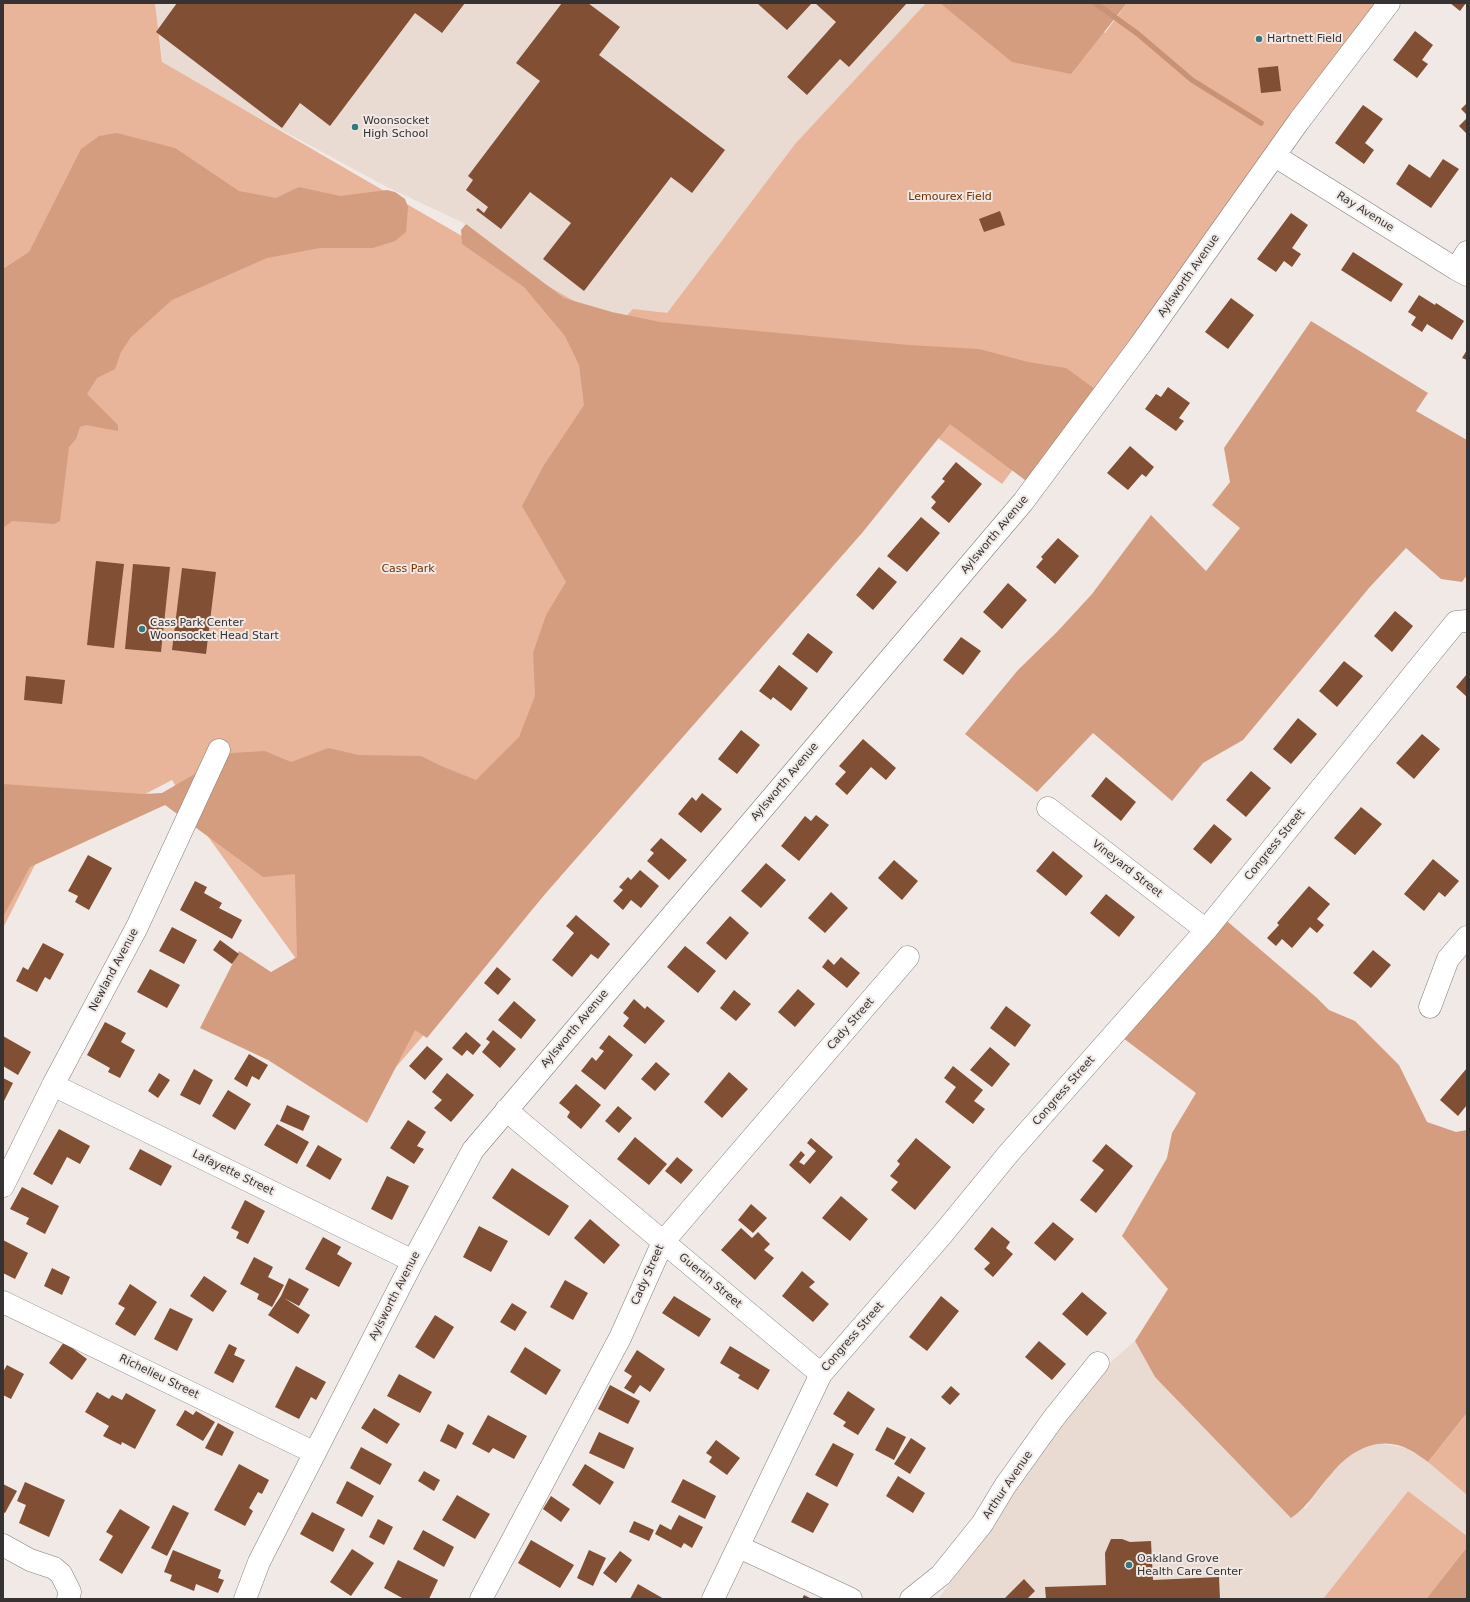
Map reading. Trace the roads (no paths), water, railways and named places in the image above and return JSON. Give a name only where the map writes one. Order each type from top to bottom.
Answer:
[{"type":"street","name":"Aylsworth Avenue","points":[[245,1599],[258,1562],[413,1261],[474,1150],[506,1110],[1024,502],[1140,345],[1275,156],[1389,3]]},
{"type":"street","name":"Ray Avenue","points":[[1275,156],[1463,266]]},
{"type":"street","name":"Congress Street","points":[[712,1599],[822,1374],[941,1236],[1009,1153],[1206,930],[1456,622],[1467,621]]},
{"type":"street","name":"Newland Avenue","points":[[3,1186],[53,1085],[137,927],[219,750]]},
{"type":"street","name":"Vineyard Street","points":[[1048,808],[1206,930]]},
{"type":"street","points":[[1430,1007],[1448,960],[1467,938]]},
{"type":"street","name":"Cady Street","points":[[481,1599],[620,1338],[663,1242],[908,957]]},
{"type":"street","name":"Lafayette Street","points":[[53,1085],[413,1261]]},
{"type":"street","name":"Guertin Street","points":[[506,1110],[822,1374]]},
{"type":"street","name":"Richelieu Street","points":[[3,1302],[315,1453]]},
{"type":"street","name":"Arthur Avenue","points":[[911,1599],[941,1575],[982,1524],[1005,1486],[1053,1419],[1098,1363]]},
{"type":"street","points":[[3,1545],[30,1560],[54,1568],[61,1574],[70,1592],[68,1599]]},
{"type":"street","points":[[738,1547],[851,1599]]},
{"type":"waterway","points":[[1095,3],[1138,34],[1192,80],[1261,123]]},
{"type":"place","name":"Hartnett Field","points":[[1259,39]]},
{"type":"place","name":"Woonsocket High School","points":[[355,127]]},
{"type":"place","name":"Cass Park Center Woonsocket Head Start","points":[[142,629]]},
{"type":"place","name":"Oakland Grove Health Care Center","points":[[1129,1565]]},
{"type":"park label","name":"Lemourex Field","points":[[950,197]]},
{"type":"park label","name":"Cass Park","points":[[408,569]]}]
